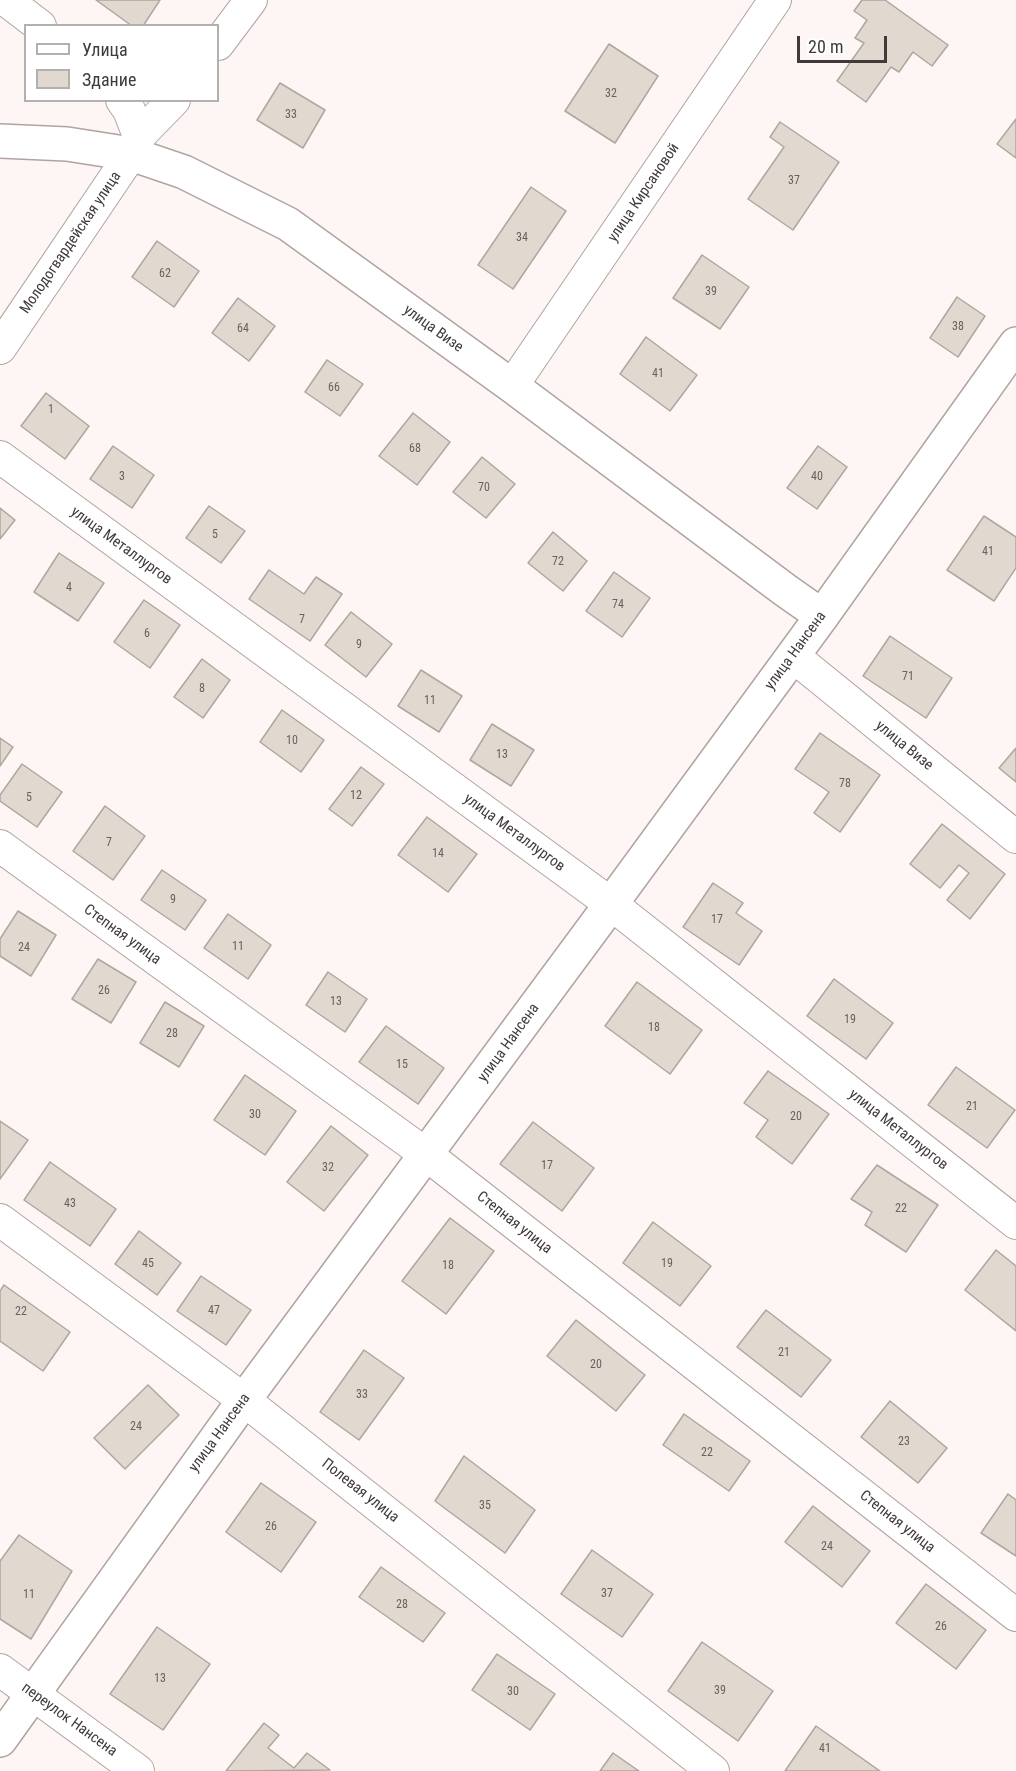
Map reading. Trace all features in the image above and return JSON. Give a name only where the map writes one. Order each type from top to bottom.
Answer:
[{"type":"main road","name":"улица Визе","points":[[0,141],[135,145],[288,225],[512,386],[822,616]]},
{"type":"main road","name":"улица Нансена","points":[[0,1740],[244,1400],[793,656],[1016,344]]},
{"type":"street","points":[[6,0],[37,24]]},
{"type":"street","points":[[219,43],[251,0]]},
{"type":"street","name":"улица Кирсановой","points":[[512,386],[776,0]]},
{"type":"street","points":[[123,102],[129,110],[135,145]]},
{"type":"street","name":"Молодогвардейская улица","points":[[0,348],[135,145],[172,102]]},
{"type":"street","name":"улица Металлургов","points":[[0,457],[611,904],[1016,1223]]},
{"type":"street","name":"улица Визе","points":[[793,656],[1016,837]]},
{"type":"street","name":"Степная улица","points":[[0,846],[427,1155],[1016,1614]]},
{"type":"street","name":"Полевая улица","points":[[0,1220],[244,1400],[713,1771]]},
{"type":"street","name":"переулок Нансена","points":[[0,1670],[138,1771]]},
{"type":"building","points":[[96,0],[160,0],[144,24],[129,24]]},
{"type":"building","points":[[862,0],[885,0],[948,45],[932,66],[913,52],[899,72],[891,67],[866,102],[837,81],[864,43],[855,38],[867,20],[854,11]]},
{"type":"building","points":[[609,44],[658,76],[615,143],[565,111]]},
{"type":"building","points":[[280,83],[325,110],[303,148],[257,120]]},
{"type":"building","points":[[1016,119],[1016,158],[997,144]]},
{"type":"building","points":[[780,122],[839,162],[793,230],[748,199],[784,147],[770,137]]},
{"type":"building","points":[[531,187],[566,211],[513,289],[478,265]]},
{"type":"building","points":[[157,241],[199,271],[174,307],[132,277]]},
{"type":"building","points":[[702,255],[749,287],[720,329],[673,298]]},
{"type":"building","points":[[957,297],[985,316],[958,357],[930,338]]},
{"type":"building","points":[[238,298],[275,326],[249,361],[212,333]]},
{"type":"building","points":[[646,337],[697,375],[670,411],[620,374]]},
{"type":"building","points":[[327,360],[363,384],[340,416],[305,392]]},
{"type":"building","points":[[46,393],[89,426],[65,459],[21,426]]},
{"type":"building","points":[[413,413],[450,442],[417,485],[379,456]]},
{"type":"building","points":[[113,446],[154,475],[132,508],[90,479]]},
{"type":"building","points":[[818,446],[847,467],[817,509],[787,488]]},
{"type":"building","points":[[482,457],[515,484],[486,518],[453,492]]},
{"type":"building","points":[[209,506],[245,531],[221,563],[186,538]]},
{"type":"building","points":[[0,508],[15,520],[0,539]]},
{"type":"building","points":[[984,516],[1016,537],[1016,568],[994,601],[947,570]]},
{"type":"building","points":[[553,532],[587,561],[563,591],[528,563]]},
{"type":"building","points":[[59,553],[104,583],[78,621],[34,592]]},
{"type":"building","points":[[269,570],[304,594],[316,577],[342,594],[310,641],[249,599]]},
{"type":"building","points":[[614,572],[650,598],[622,637],[586,611]]},
{"type":"building","points":[[144,600],[180,625],[150,668],[114,642]]},
{"type":"building","points":[[351,612],[392,644],[366,677],[325,645]]},
{"type":"building","points":[[890,636],[952,678],[926,718],[863,676]]},
{"type":"building","points":[[202,659],[230,680],[203,718],[174,697]]},
{"type":"building","points":[[421,670],[462,696],[439,732],[398,706]]},
{"type":"building","points":[[282,710],[324,740],[301,772],[260,742]]},
{"type":"building","points":[[492,724],[534,750],[511,786],[470,760]]},
{"type":"building","points":[[820,733],[880,775],[840,832],[814,813],[829,792],[795,769]]},
{"type":"building","points":[[0,738],[13,747],[0,766]]},
{"type":"building","points":[[1016,748],[1016,782],[999,768]]},
{"type":"building","points":[[22,764],[62,792],[37,827],[0,801],[0,795]]},
{"type":"building","points":[[361,767],[384,784],[352,826],[329,809]]},
{"type":"building","points":[[105,806],[145,836],[113,880],[73,851]]},
{"type":"building","points":[[427,817],[477,854],[448,892],[398,855]]},
{"type":"building","points":[[942,824],[1005,874],[970,919],[947,900],[969,873],[959,865],[940,888],[910,864]]},
{"type":"building","points":[[162,870],[206,900],[185,930],[141,900]]},
{"type":"building","points":[[713,883],[743,903],[736,913],[762,931],[739,965],[683,927]]},
{"type":"building","points":[[18,911],[56,935],[31,976],[0,956],[0,939]]},
{"type":"building","points":[[228,914],[271,945],[248,979],[204,948]]},
{"type":"building","points":[[98,959],[136,982],[111,1023],[72,999]]},
{"type":"building","points":[[328,972],[367,999],[345,1032],[306,1005]]},
{"type":"building","points":[[834,979],[893,1023],[866,1059],[807,1016]]},
{"type":"building","points":[[637,982],[702,1030],[670,1074],[605,1026]]},
{"type":"building","points":[[165,1002],[204,1026],[179,1067],[140,1043]]},
{"type":"building","points":[[386,1026],[444,1068],[418,1104],[359,1062]]},
{"type":"building","points":[[956,1067],[1015,1110],[987,1148],[928,1105]]},
{"type":"building","points":[[768,1071],[829,1114],[792,1164],[756,1137],[768,1120],[744,1103]]},
{"type":"building","points":[[245,1075],[296,1111],[265,1155],[214,1120]]},
{"type":"building","points":[[0,1121],[28,1140],[0,1179]]},
{"type":"building","points":[[533,1122],[594,1168],[562,1211],[500,1164]]},
{"type":"building","points":[[331,1126],[368,1155],[324,1211],[287,1182]]},
{"type":"building","points":[[50,1162],[116,1209],[90,1246],[24,1200]]},
{"type":"building","points":[[877,1165],[938,1205],[906,1252],[865,1225],[872,1212],[851,1199]]},
{"type":"building","points":[[450,1218],[494,1251],[446,1314],[402,1281]]},
{"type":"building","points":[[653,1222],[711,1266],[680,1306],[623,1263]]},
{"type":"building","points":[[139,1231],[181,1263],[157,1295],[115,1264]]},
{"type":"building","points":[[996,1250],[1016,1266],[1016,1331],[965,1290]]},
{"type":"building","points":[[201,1276],[251,1310],[226,1345],[177,1311]]},
{"type":"building","points":[[4,1285],[70,1332],[43,1371],[0,1341],[0,1291]]},
{"type":"building","points":[[766,1310],[831,1360],[801,1397],[737,1347]]},
{"type":"building","points":[[576,1320],[645,1375],[616,1411],[547,1356]]},
{"type":"building","points":[[364,1350],[404,1378],[359,1440],[320,1412]]},
{"type":"building","points":[[148,1385],[179,1415],[125,1469],[94,1438]]},
{"type":"building","points":[[890,1401],[947,1448],[918,1483],[861,1437]]},
{"type":"building","points":[[684,1414],[750,1461],[729,1491],[663,1445]]},
{"type":"building","points":[[464,1456],[535,1510],[505,1553],[435,1501]]},
{"type":"building","points":[[261,1483],[316,1522],[281,1572],[226,1532]]},
{"type":"building","points":[[1008,1494],[1016,1500],[1016,1556],[981,1533]]},
{"type":"building","points":[[813,1506],[870,1551],[842,1587],[785,1542]]},
{"type":"building","points":[[19,1535],[72,1571],[31,1639],[0,1619],[0,1561]]},
{"type":"building","points":[[592,1550],[653,1594],[622,1637],[561,1594]]},
{"type":"building","points":[[381,1567],[445,1613],[423,1642],[359,1597]]},
{"type":"building","points":[[926,1584],[986,1630],[956,1669],[896,1623]]},
{"type":"building","points":[[157,1627],[210,1664],[163,1730],[110,1694]]},
{"type":"building","points":[[702,1642],[773,1691],[738,1741],[668,1691]]},
{"type":"building","points":[[497,1654],[555,1694],[530,1730],[472,1690]]},
{"type":"building","points":[[264,1723],[279,1735],[268,1748],[294,1768],[307,1753],[330,1770],[226,1771]]},
{"type":"building","points":[[816,1726],[880,1771],[785,1771]]},
{"type":"building","points":[[613,1753],[639,1771],[600,1771]]}]
